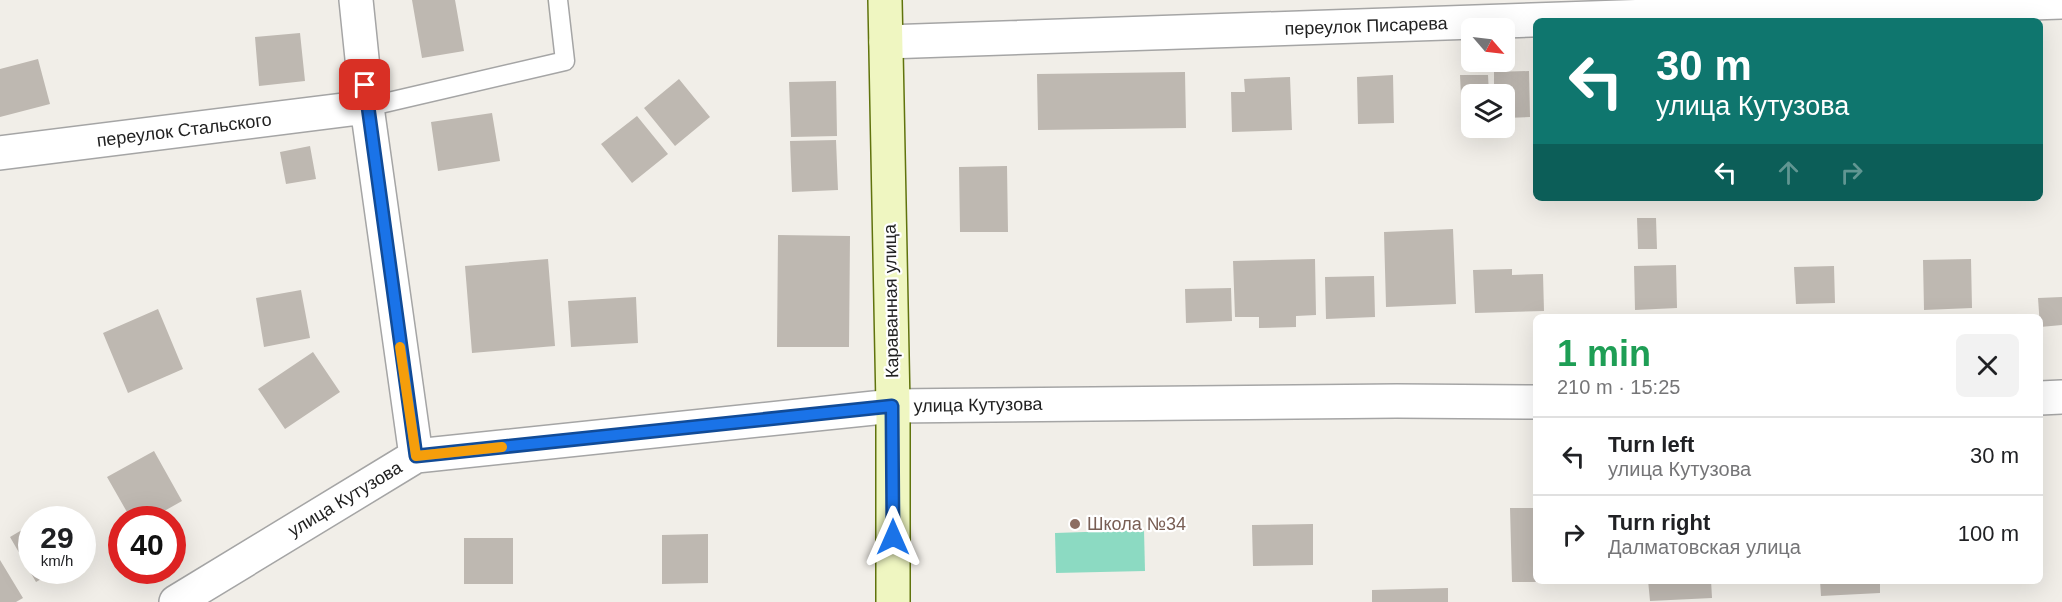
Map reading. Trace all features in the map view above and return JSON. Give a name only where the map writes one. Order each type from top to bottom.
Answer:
[{"type":"street","points":[[356,0],[367,107],[416,456]]},
{"type":"street","name":"Караванная улица","points":[[885,0],[893,602]]},
{"type":"street","name":"переулок Писарева","points":[[886,42],[1268,14],[2062,2]]},
{"type":"street","name":"переулок Стальского","points":[[0,153],[367,107]]},
{"type":"street","points":[[2043,398],[2062,397]]},
{"type":"street","name":"улица Кутузова","points":[[176,602],[416,456],[892,406],[1386,401],[1533,402]]},
{"type":"lane","points":[[367,107],[565,61],[558,0]]},
{"type":"green space","points":[[1144,530],[1145,571],[1056,573],[1055,533]]},
{"type":"building","points":[[412,0],[455,0],[464,51],[422,58]]},
{"type":"building","points":[[300,33],[305,81],[259,86],[255,37]]},
{"type":"building","points":[[38,59],[50,104],[0,117],[0,69]]},
{"type":"building","points":[[1529,71],[1530,117],[1515,118],[1515,84],[1494,84],[1494,72]]},
{"type":"building","points":[[1185,72],[1186,128],[1038,130],[1037,74]]},
{"type":"building","points":[[1393,75],[1394,123],[1358,124],[1357,77]]},
{"type":"building","points":[[1460,75],[1488,75],[1488,84],[1461,84],[1461,96]]},
{"type":"building","points":[[1290,77],[1292,130],[1232,132],[1231,92],[1245,92],[1244,79]]},
{"type":"building","points":[[679,79],[710,117],[675,146],[644,108]]},
{"type":"building","points":[[836,81],[837,136],[791,137],[789,82]]},
{"type":"building","points":[[492,113],[500,161],[438,171],[431,122]]},
{"type":"building","points":[[637,116],[668,154],[632,183],[601,144]]},
{"type":"building","points":[[836,140],[838,190],[792,192],[790,141]]},
{"type":"building","points":[[310,146],[316,179],[286,184],[280,152]]},
{"type":"building","points":[[1007,166],[1008,232],[960,232],[959,167]]},
{"type":"building","points":[[1637,218],[1656,218],[1657,249],[1638,249]]},
{"type":"building","points":[[1453,229],[1456,304],[1386,307],[1384,232]]},
{"type":"building","points":[[778,235],[850,236],[849,347],[777,347]]},
{"type":"building","points":[[548,259],[555,346],[472,353],[465,266]]},
{"type":"building","points":[[1315,259],[1316,315],[1296,316],[1296,327],[1259,328],[1259,317],[1235,317],[1233,261]]},
{"type":"building","points":[[1971,259],[1972,308],[1924,310],[1923,260]]},
{"type":"building","points":[[1676,265],[1677,308],[1635,310],[1634,266]]},
{"type":"building","points":[[1834,266],[1835,303],[1796,304],[1794,267]]},
{"type":"building","points":[[1512,269],[1512,275],[1543,274],[1544,311],[1475,313],[1473,270]]},
{"type":"building","points":[[1374,276],[1375,317],[1326,319],[1325,277]]},
{"type":"building","points":[[1231,288],[1232,321],[1186,323],[1185,289]]},
{"type":"building","points":[[301,290],[310,338],[264,347],[256,298]]},
{"type":"building","points":[[636,297],[638,343],[571,347],[568,301]]},
{"type":"building","points":[[2062,297],[2062,325],[2043,327],[2043,314],[2039,314],[2038,298]]},
{"type":"building","points":[[158,309],[183,369],[128,393],[103,333]]},
{"type":"building","points":[[313,352],[340,392],[285,429],[258,389]]},
{"type":"building","points":[[154,451],[182,501],[173,506],[124,506],[107,477]]},
{"type":"building","points":[[1510,508],[1533,508],[1533,582],[1512,582]]},
{"type":"building","points":[[1313,524],[1313,565],[1253,566],[1252,525]]},
{"type":"building","points":[[18,532],[18,551],[10,537]]},
{"type":"building","points":[[708,534],[708,583],[662,584],[662,535]]},
{"type":"building","points":[[464,538],[513,538],[513,584],[464,584]]},
{"type":"building","points":[[0,560],[23,598],[16,602],[0,602]]},
{"type":"building","points":[[1648,584],[1711,584],[1712,598],[1650,601]]},
{"type":"building","points":[[1820,584],[1880,584],[1880,593],[1821,596]]},
{"type":"building","points":[[1448,588],[1448,602],[1372,602],[1372,590]]},
{"type":"slow traffic","points":[[400,347],[416,456],[502,447]]},
{"type":"place","name":"Школа №34","points":[[1075,524]]},
{"type":"route","points":[[365,85],[416,456],[892,406],[893,537]]}]
